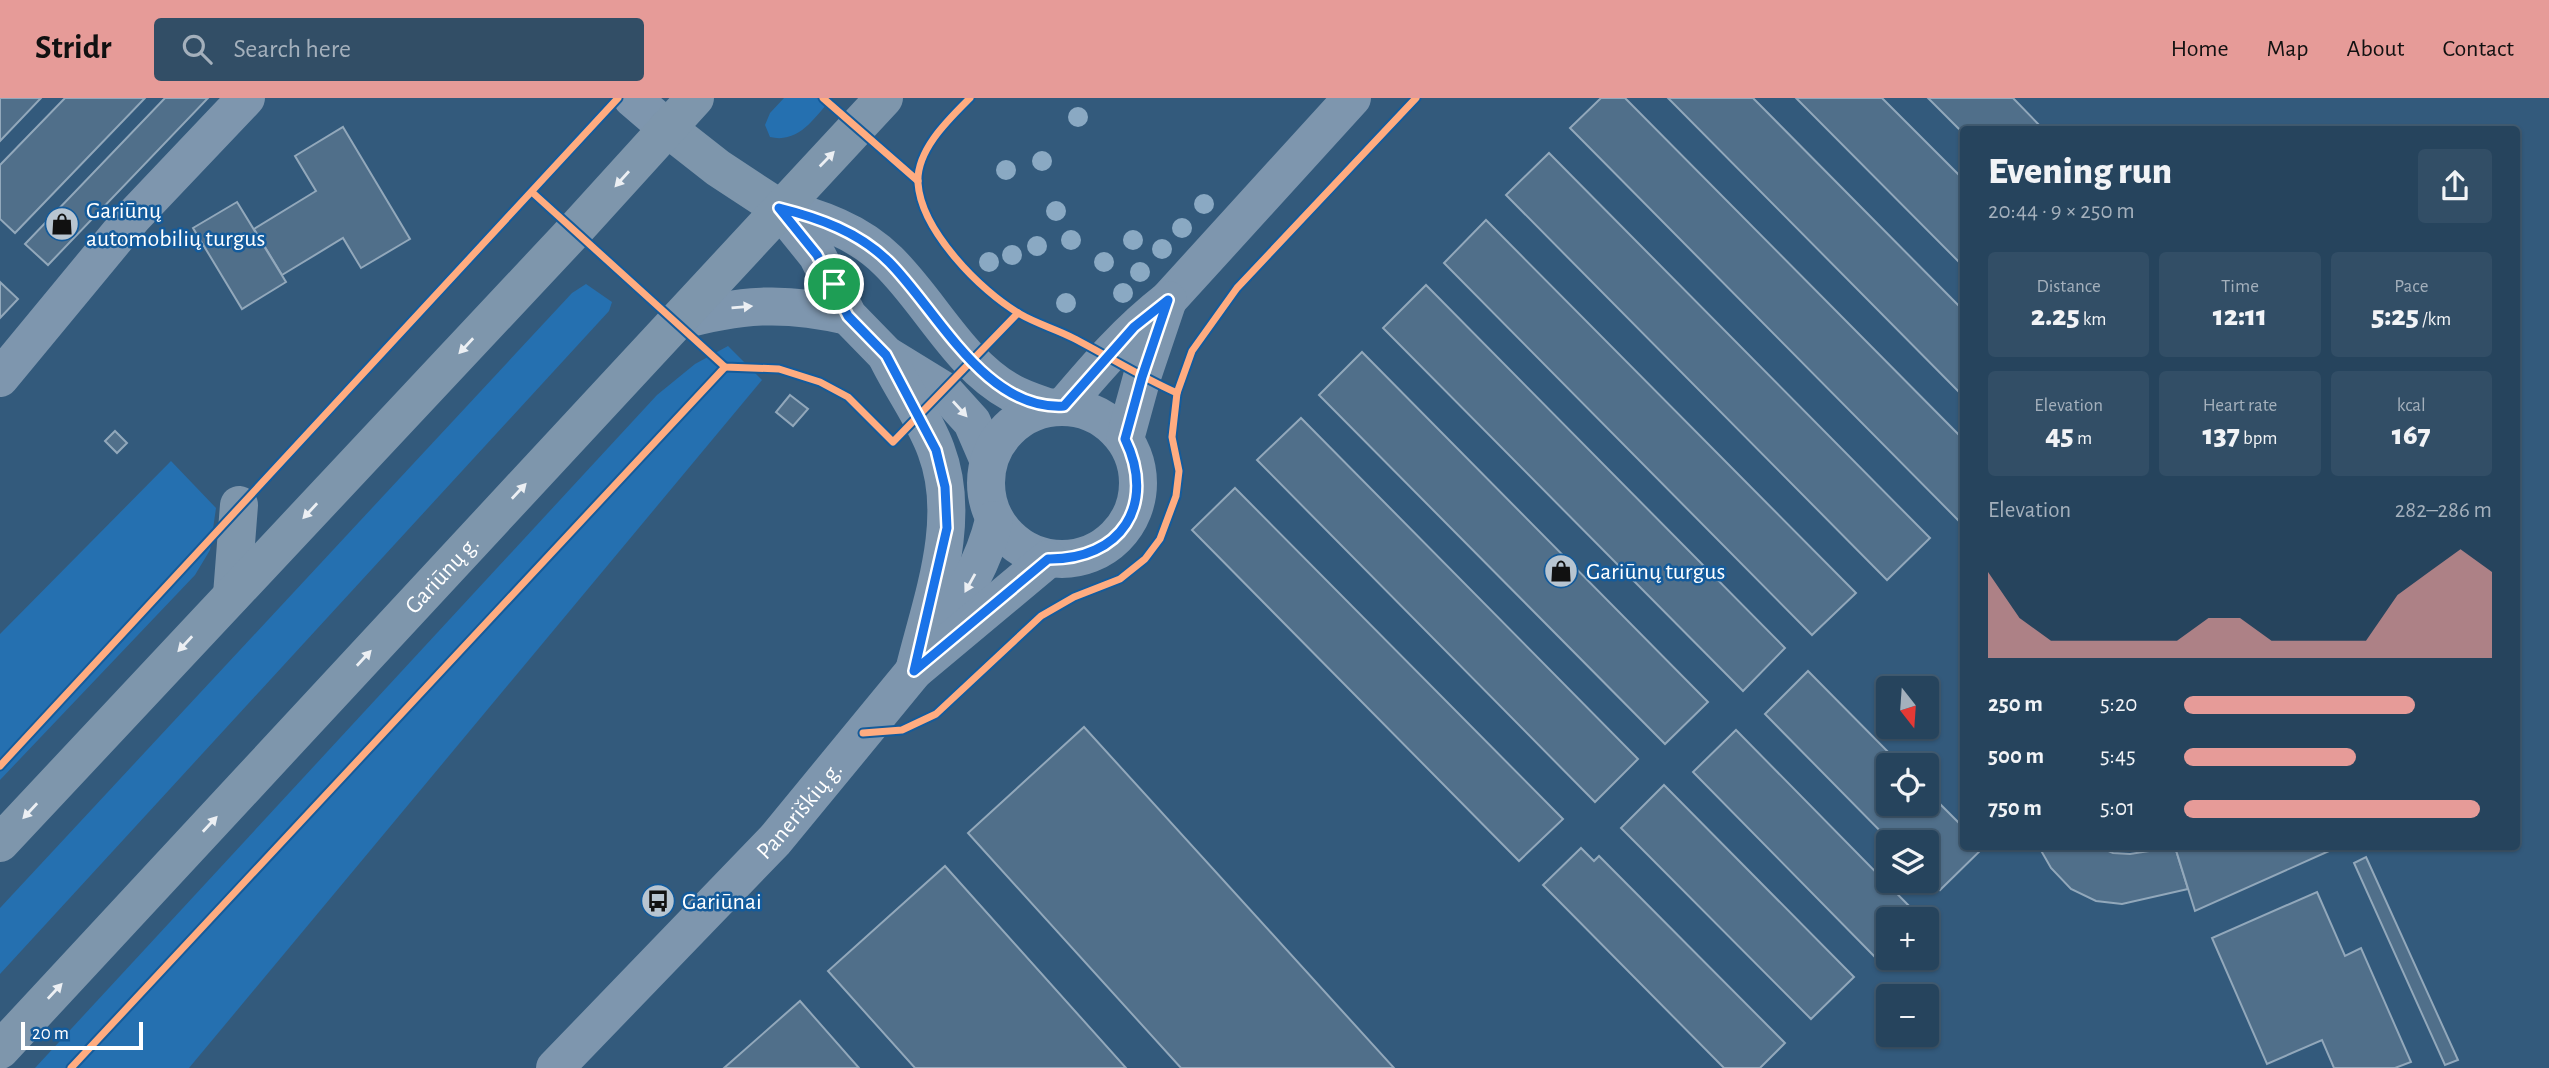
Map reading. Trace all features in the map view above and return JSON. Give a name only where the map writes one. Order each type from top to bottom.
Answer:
[{"type":"highway","points":[[0,843],[575,230],[695,98]]},
{"type":"highway","name":"Gariūnų g.","points":[[0,1050],[884,98]]},
{"type":"highway","points":[[667,128],[718,168],[779,208]]},
{"type":"highway","points":[[232,594],[239,505]]},
{"type":"street","points":[[0,378],[133,217],[246,98]]},
{"type":"street","points":[[632,98],[667,128]]},
{"type":"street","points":[[779,208],[817,217],[848,231],[888,261],[972,361],[991,379],[1013,394],[1056,407],[1091,412],[1110,423],[1125,439],[1135,460],[1139,481],[1136,504],[1126,524],[1112,542],[1093,553],[1071,559],[1048,559],[1027,551],[1008,539],[994,520],[987,501],[985,480],[988,459],[1001,435],[1022,417],[1056,407],[1134,327],[1168,300],[1352,98]]},
{"type":"street","points":[[779,208],[817,255],[848,316],[886,355],[936,450],[945,487],[947,528],[914,671]]},
{"type":"street","points":[[1125,439],[1168,300]]},
{"type":"street","points":[[676,322],[724,309],[768,304],[810,307],[848,316]]},
{"type":"street","points":[[886,355],[918,372],[943,390],[972,422],[988,459]]},
{"type":"street","points":[[914,671],[970,584],[986,550],[994,520]]},
{"type":"street","name":"Paneriškių g.","points":[[555,1068],[775,840],[914,671],[1048,559]]},
{"type":"shaded area","points":[[784,98],[832,98],[813,121],[798,133],[790,137],[770,137],[765,125],[770,113]]},
{"type":"shaded area","points":[[586,284],[612,302],[609,311],[0,974],[0,908],[572,293]]},
{"type":"shaded area","points":[[728,346],[762,380],[189,1068],[35,1068],[657,395],[695,364]]},
{"type":"shaded area","points":[[171,461],[216,508],[210,550],[195,575],[0,780],[0,634]]},
{"type":"building","points":[[0,98],[41,98],[0,141]]},
{"type":"building","points":[[65,98],[145,98],[15,233],[0,219],[0,165]]},
{"type":"building","points":[[165,98],[208,98],[48,265],[25,244]]},
{"type":"building","points":[[1601,98],[1625,98],[1960,436],[1958,520],[1570,128]]},
{"type":"building","points":[[1668,98],[1753,98],[1960,307],[1960,393]]},
{"type":"building","points":[[1796,98],[1882,98],[1960,176],[1960,263]]},
{"type":"building","points":[[1928,98],[2013,98],[2040,126],[1960,126],[1960,130]]},
{"type":"building","points":[[343,127],[410,239],[361,268],[343,238],[282,275],[254,229],[316,191],[295,156]]},
{"type":"building","points":[[1549,153],[1930,538],[1887,580],[1506,195]]},
{"type":"building","points":[[237,202],[286,282],[242,309],[193,228]]},
{"type":"building","points":[[1486,220],[1856,593],[1812,635],[1444,263]]},
{"type":"building","points":[[0,282],[18,299],[0,318]]},
{"type":"building","points":[[1426,285],[1785,648],[1743,691],[1383,328]]},
{"type":"building","points":[[1362,352],[1708,702],[1665,744],[1319,395]]},
{"type":"building","points":[[790,395],[808,409],[793,426],[776,412]]},
{"type":"building","points":[[1301,418],[1638,759],[1595,802],[1257,460]]},
{"type":"building","points":[[115,431],[127,443],[117,453],[105,441]]},
{"type":"building","points":[[1235,488],[1563,819],[1519,861],[1192,530]]},
{"type":"building","points":[[1808,671],[1889,753],[1876,753],[1876,816],[1939,816],[1939,803],[1960,824],[1960,850],[1981,850],[1940,890],[1939,830],[1879,830],[1765,714]]},
{"type":"building","points":[[1084,727],[1394,1068],[1181,1068],[968,833]]},
{"type":"building","points":[[1736,730],[1876,872],[1876,893],[1896,893],[1910,907],[1876,907],[1874,956],[1693,772]]},
{"type":"building","points":[[1664,785],[1854,977],[1811,1019],[1621,828]]},
{"type":"building","points":[[1581,848],[1594,861],[1599,856],[1785,1043],[1760,1068],[1724,1068],[1543,885]]},
{"type":"building","points":[[2041,850],[2106,850],[2130,854],[2176,850],[2188,889],[2122,904],[2096,901],[2071,889],[2051,868]]},
{"type":"building","points":[[2176,850],[2331,850],[2195,911]]},
{"type":"building","points":[[2366,857],[2458,1060],[2445,1065],[2354,863]]},
{"type":"building","points":[[945,866],[1126,1068],[915,1068],[828,971]]},
{"type":"building","points":[[2317,892],[2345,956],[2361,948],[2411,1062],[2395,1068],[2334,1068],[2322,1040],[2267,1064],[2212,938]]},
{"type":"building","points":[[800,1001],[859,1068],[724,1068]]},
{"type":"cycle path","points":[[0,766],[618,98]]},
{"type":"cycle path","points":[[823,98],[918,181]]},
{"type":"cycle path","points":[[970,98],[935,136],[922,159],[919,171],[918,183],[922,201],[941,239],[971,275],[1004,304],[1177,393]]},
{"type":"cycle path","points":[[863,733],[902,730],[936,714],[1041,616],[1074,597],[1120,579],[1145,559],[1160,539],[1176,496],[1179,471],[1172,437],[1177,393],[1192,351],[1237,288],[1416,98]]},
{"type":"cycle path","points":[[533,193],[725,367],[779,369],[820,382],[848,397],[893,442],[1018,313]]},
{"type":"cycle path","points":[[71,1068],[725,367]]},
{"type":"place","name":"Gariūnų automobilių turgus","points":[[62,224]]},
{"type":"place","name":"Gariūnų turgus","points":[[1561,571]]},
{"type":"place","name":"Gariūnai","points":[[658,901]]},
{"type":"route","points":[[779,208],[817,217],[848,231],[888,261],[972,361],[991,379],[1013,394],[1047,407],[1064,406],[1134,327],[1168,300],[1125,439],[1135,460],[1139,481],[1136,504],[1126,524],[1112,542],[1093,553],[1071,559],[1048,559],[970,627],[914,671],[947,528],[945,487],[936,450],[886,355],[848,316],[834,284],[817,255],[779,208]]}]
